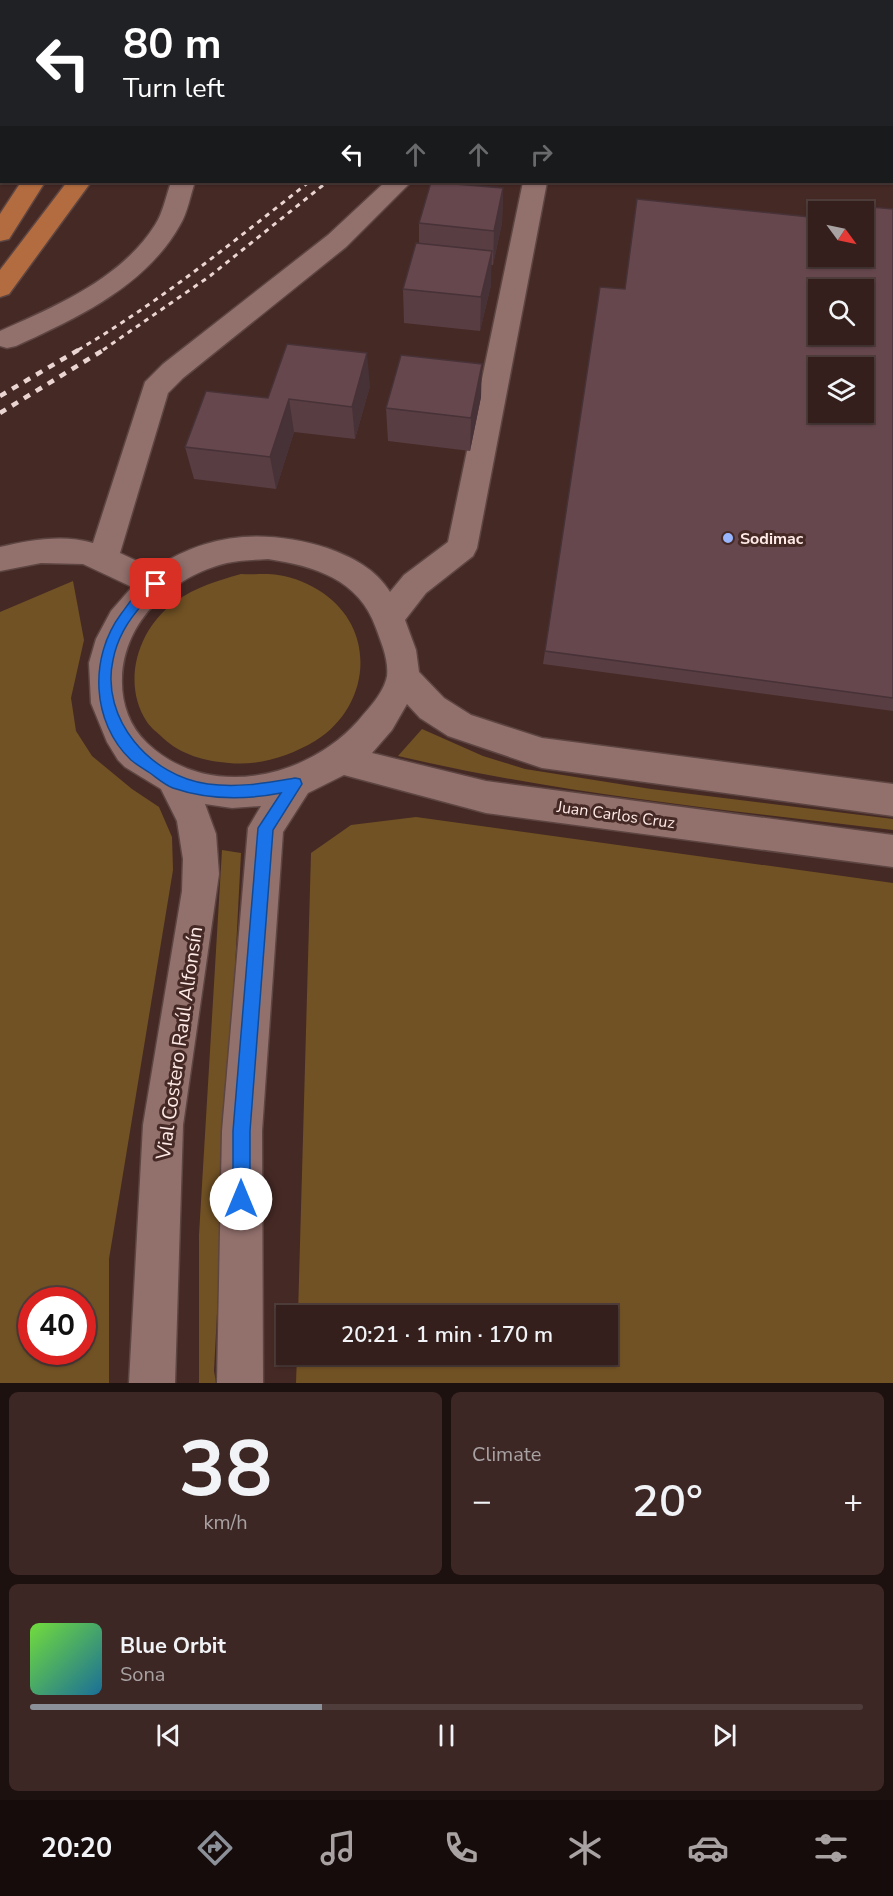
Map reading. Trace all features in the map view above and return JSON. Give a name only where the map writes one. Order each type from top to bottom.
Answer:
[{"type":"highway","points":[[0,233],[32,183]]},
{"type":"highway","points":[[0,288],[72,188]]},
{"type":"street","points":[[7,339],[62,315],[96,293],[147,252],[168,225],[183,183]]},
{"type":"street","points":[[103,560],[155,389],[182,364],[337,242],[398,183]]},
{"type":"street","points":[[390,616],[416,584],[462,548],[535,183]]},
{"type":"street","points":[[403,676],[385,712],[367,738],[342,760],[295,784],[251,793],[207,790],[175,782],[136,755],[115,726],[105,694],[106,661],[118,628],[139,599],[156,584],[190,563],[228,550],[268,547],[297,550],[342,566],[370,588],[390,616],[399,649],[403,676],[432,708],[460,726],[542,753],[893,800]]},
{"type":"street","points":[[0,559],[52,550],[85,552],[156,584]]},
{"type":"street","name":"Juan Carlos Cruz","points":[[342,760],[486,796],[893,851]]},
{"type":"street","name":"Vial Costero Raúl Alfonsín","points":[[152,1383],[163,1125],[203,864],[199,830],[192,809],[175,782]]},
{"type":"street","points":[[240,1383],[242,1131],[266,828],[295,784]]},
{"type":"shaded area","points":[[241,574],[284,576],[302,581],[323,593],[341,609],[353,627],[359,648],[360,668],[356,689],[347,709],[333,726],[315,741],[274,759],[240,764],[211,761],[194,756],[178,749],[163,738],[149,724],[139,707],[135,690],[135,674],[137,657],[143,641],[151,626],[162,613],[198,588]]},
{"type":"shaded area","points":[[73,581],[84,640],[71,698],[76,731],[92,756],[132,789],[159,807],[172,837],[173,870],[109,1259],[109,1383],[0,1383],[0,612]]},
{"type":"shaded area","points":[[422,729],[483,756],[525,769],[651,789],[893,819],[893,830],[582,791],[398,756]]},
{"type":"shaded area","points":[[416,817],[893,883],[893,1383],[296,1383],[297,1365],[618,1365],[618,1305],[298,1305],[311,853],[351,825]]},
{"type":"shaded area","points":[[222,850],[241,853],[214,1371],[216,1383],[199,1383],[199,1235]]},
{"type":"building","points":[[431,183],[503,188],[494,231],[419,223]]},
{"type":"building","name":"Sodimac","points":[[637,199],[808,217],[808,267],[874,267],[874,207],[893,209],[893,698],[545,651],[600,287],[625,289]]},
{"type":"building","points":[[416,243],[492,251],[481,297],[403,289]]},
{"type":"building","points":[[287,344],[367,353],[352,407],[289,399],[270,457],[185,447],[206,391],[268,398]]},
{"type":"building","points":[[401,355],[482,364],[471,418],[386,408]]},
{"type":"railway","points":[[78,350],[167,291],[308,183]]},
{"type":"railway","points":[[103,350],[210,276],[326,183]]},
{"type":"railway","points":[[0,396],[80,349]]},
{"type":"railway","points":[[0,413],[105,349]]},
{"type":"place","name":"Sodimac","points":[[728,538]]},
{"type":"route","points":[[156,584],[139,599],[118,628],[106,661],[105,694],[115,726],[136,755],[175,782],[207,790],[251,793],[295,784],[266,828],[242,1131],[241,1199]]}]
